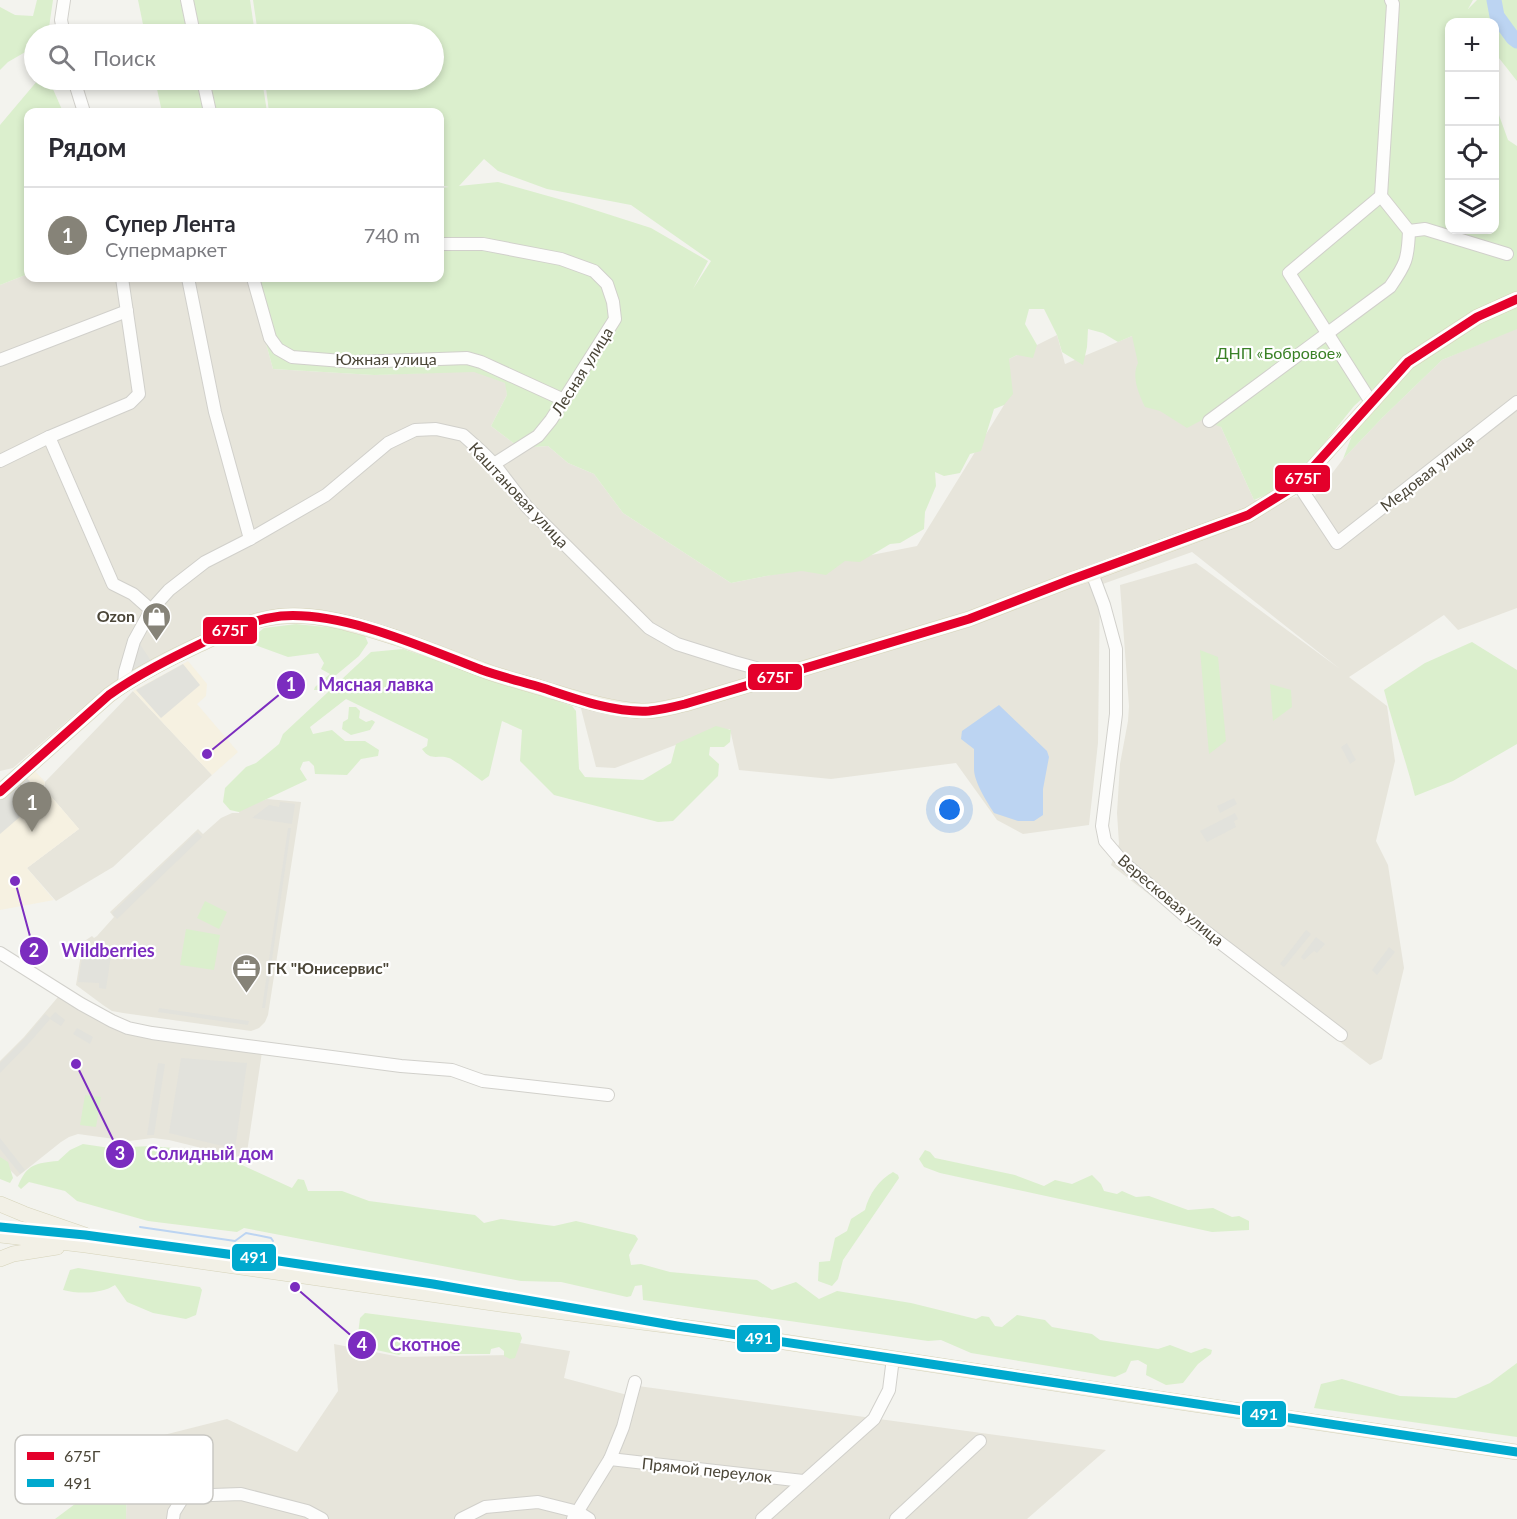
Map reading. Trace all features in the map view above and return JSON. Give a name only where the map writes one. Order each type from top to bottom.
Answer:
[{"type":"main road","points":[[0,792],[124,685],[186,651],[242,626],[264,619],[309,616],[337,620],[369,628],[496,674],[595,704],[642,712],[686,704],[969,619],[1248,515],[1298,484],[1408,362],[1477,316],[1517,299]]},
{"type":"main road","points":[[0,1204],[86,1240]]},
{"type":"main road","points":[[0,1227],[507,1305],[677,1326],[1517,1452]]},
{"type":"main road","points":[[0,1235],[86,1240]]},
{"type":"main road","points":[[0,1259],[13,1254],[86,1240]]},
{"type":"street","points":[[62,24],[64,0]]},
{"type":"street","points":[[187,0],[192,24]]},
{"type":"street","points":[[1209,421],[1390,287],[1403,268],[1408,252],[1410,231],[1381,196],[1393,4],[1391,0]]},
{"type":"street","points":[[77,90],[83,108]]},
{"type":"street","points":[[205,90],[209,108]]},
{"type":"street","points":[[1371,402],[1289,273],[1381,196]]},
{"type":"street","points":[[1410,231],[1425,229],[1507,254]]},
{"type":"street","name":"Лесная улица","points":[[444,244],[483,244],[561,259],[594,271],[607,284],[613,302],[615,319],[551,420],[538,436],[494,464]]},
{"type":"street","points":[[0,461],[49,437],[130,403],[140,394],[123,282]]},
{"type":"street","points":[[189,282],[215,412],[250,539]]},
{"type":"street","name":"Южная улица","points":[[254,282],[270,338],[278,350],[292,357],[356,362],[467,358],[481,362],[564,400]]},
{"type":"street","points":[[0,360],[127,311]]},
{"type":"street","name":"Медовая улица","points":[[1298,484],[1337,543],[1517,402]]},
{"type":"street","name":"Каштановая улица","points":[[124,685],[125,672],[134,640],[151,610],[169,590],[205,562],[326,495],[388,443],[415,430],[436,429],[463,435],[494,464],[527,507],[650,628],[677,644],[756,668],[767,678]]},
{"type":"street","points":[[49,437],[113,584],[133,594],[151,610]]},
{"type":"street","name":"Вересковая улица","points":[[1092,573],[1104,605],[1116,649],[1116,714],[1102,826],[1106,841],[1122,861],[1184,915],[1341,1035]]},
{"type":"street","points":[[0,953],[81,1004],[128,1028],[401,1066],[452,1070],[483,1080],[608,1095]]},
{"type":"street","points":[[762,1519],[876,1416],[889,1390],[893,1358]]},
{"type":"street","points":[[461,1519],[485,1507],[538,1502],[580,1517],[610,1459],[623,1427],[635,1382]]},
{"type":"street","points":[[896,1519],[980,1441]]},
{"type":"street","name":"Прямой переулок","points":[[610,1459],[803,1481]]},
{"type":"street","points":[[213,1495],[241,1494],[307,1511],[322,1519]]},
{"type":"street","points":[[173,1519],[179,1504]]},
{"type":"shaded area","points":[[24,276],[24,282],[249,282],[273,369],[374,375],[474,371],[506,383],[507,395],[491,426],[520,448],[548,446],[568,463],[594,474],[623,513],[731,583],[917,546],[1004,405],[1009,359],[1057,335],[1065,364],[1132,336],[1221,427],[1254,500],[1315,496],[1343,459],[1442,360],[1517,328],[1517,608],[1458,630],[1444,615],[1349,677],[1387,706],[1395,761],[1376,841],[1388,865],[1404,968],[1382,1059],[1370,1065],[1111,865],[1119,844],[1117,813],[1120,764],[1129,706],[1120,585],[1196,563],[1340,669],[1192,552],[1100,585],[1098,743],[1089,825],[1023,834],[997,820],[956,763],[831,779],[739,770],[730,729],[707,733],[615,768],[596,767],[577,693],[333,612],[285,608],[228,625],[132,671],[104,689],[13,768],[0,771],[0,285]]},
{"type":"shaded area","points":[[140,644],[151,661],[132,671],[136,650]]},
{"type":"shaded area","points":[[188,661],[207,684],[206,696],[197,704],[238,752],[212,775],[133,691]]},
{"type":"shaded area","points":[[183,664],[200,685],[161,718],[136,690]]},
{"type":"shaded area","points":[[133,691],[212,775],[113,867],[56,901],[27,868],[79,829],[44,788],[45,782]]},
{"type":"shaded area","points":[[1347,743],[1356,760],[1350,764],[1341,747]]},
{"type":"shaded area","points":[[33,769],[45,782],[44,788],[79,829],[27,868],[54,900],[0,910],[0,798]]},
{"type":"shaded area","points":[[26,777],[43,797],[0,834],[0,800]]},
{"type":"shaded area","points":[[1234,798],[1237,804],[1220,813],[1217,806]]},
{"type":"shaded area","points":[[267,799],[301,802],[268,1015],[259,1028],[251,1031],[112,1011],[76,985],[83,942],[92,936],[94,938],[97,936],[114,917],[110,912],[198,829],[203,834],[221,818],[232,813],[239,813],[240,809]]},
{"type":"shaded area","points":[[280,802],[295,804],[292,824],[252,818],[269,805],[279,807]]},
{"type":"shaded area","points":[[1235,813],[1238,819],[1234,821],[1236,827],[1207,842],[1200,831]]},
{"type":"shaded area","points":[[288,828],[291,828],[265,1008],[262,1008]]},
{"type":"shaded area","points":[[197,832],[202,837],[117,919],[112,913]]},
{"type":"shaded area","points":[[1306,930],[1311,934],[1284,967],[1280,964]]},
{"type":"shaded area","points":[[1316,937],[1325,944],[1317,953],[1314,951],[1304,960],[1301,957]]},
{"type":"shaded area","points":[[91,946],[112,949],[106,989],[99,988],[99,983],[78,982],[83,952],[90,953]]},
{"type":"shaded area","points":[[1389,947],[1395,952],[1377,975],[1372,970]]},
{"type":"shaded area","points":[[58,997],[109,1026],[262,1052],[246,1159],[169,1140],[153,1138],[129,1141],[78,1134],[61,1142],[17,1177],[0,1160],[0,1061]]},
{"type":"shaded area","points":[[159,1008],[249,1021],[248,1025],[158,1012]]},
{"type":"shaded area","points":[[55,1012],[65,1020],[61,1026],[50,1019],[0,1073],[0,1063],[45,1014],[50,1018]]},
{"type":"shaded area","points":[[77,1028],[93,1037],[90,1044],[73,1034]]},
{"type":"shaded area","points":[[181,1058],[247,1063],[235,1149],[169,1133]]},
{"type":"shaded area","points":[[158,1063],[165,1064],[154,1135],[147,1135]]},
{"type":"shaded area","points":[[0,1138],[25,1170],[20,1174],[0,1149]]},
{"type":"shaded area","points":[[520,1343],[570,1351],[564,1378],[631,1396],[638,1386],[1106,1450],[1027,1519],[126,1519],[126,1504],[213,1504],[213,1435],[164,1435],[227,1419],[297,1452],[338,1391],[334,1344],[400,1357],[513,1355]]},
{"type":"green space","points":[[37,0],[53,0],[49,24],[24,24],[24,53],[8,62],[0,70],[0,7],[15,15],[33,16]]},
{"type":"green space","points":[[138,0],[250,0],[254,24],[143,24]]},
{"type":"green space","name":"ДНП «Бобровое»","points":[[253,0],[1473,0],[1468,9],[1477,0],[1517,0],[1517,81],[1499,58],[1499,18],[1445,18],[1445,234],[1499,234],[1499,115],[1508,140],[1517,146],[1517,293],[1406,358],[1354,406],[1306,466],[1284,487],[1254,500],[1221,427],[1202,420],[1187,428],[1160,411],[1145,407],[1138,391],[1135,374],[1138,363],[1132,336],[1118,342],[1103,333],[1088,329],[1083,365],[1062,352],[1057,335],[1044,309],[1029,309],[1025,324],[1037,345],[1033,358],[1017,355],[1009,359],[1013,394],[1004,405],[994,409],[981,451],[970,454],[960,473],[944,476],[935,472],[936,486],[925,512],[924,529],[900,543],[890,544],[860,562],[845,561],[826,575],[802,571],[731,583],[623,513],[594,474],[568,463],[548,446],[520,448],[491,426],[507,395],[505,383],[474,372],[374,375],[273,369],[249,282],[444,282],[444,188],[449,187],[444,186],[444,108],[268,108],[266,90],[444,90],[444,24],[257,24]],"holes":[[[484,159],[498,171],[547,189],[631,205],[711,261],[693,289],[708,261],[651,228],[498,182],[459,186]]]},
{"type":"green space","points":[[30,90],[53,90],[61,108],[24,108],[24,276],[0,285],[0,125]]},
{"type":"green space","points":[[157,90],[264,90],[266,108],[161,108]]},
{"type":"green space","points":[[1517,305],[1517,329],[1442,360],[1343,459],[1356,425],[1412,364],[1502,311]]},
{"type":"green space","points":[[296,624],[336,628],[365,636],[368,643],[359,656],[318,690],[314,690],[330,674],[321,669],[324,663],[318,653],[288,657],[255,645],[254,636],[264,628]]},
{"type":"green space","points":[[1472,642],[1517,670],[1517,744],[1453,781],[1415,796],[1384,690],[1425,663]]},
{"type":"green space","points":[[403,649],[572,706],[576,711],[579,769],[585,777],[643,780],[671,763],[676,744],[716,726],[731,730],[730,742],[724,747],[710,747],[709,755],[719,764],[718,776],[673,821],[658,822],[554,795],[520,761],[522,730],[502,721],[489,776],[482,781],[452,759],[432,757],[425,753],[422,749],[427,746],[428,739],[346,699],[310,727],[313,734],[332,730],[345,741],[365,741],[379,750],[378,756],[361,759],[347,775],[315,774],[314,766],[309,761],[303,762],[300,769],[307,780],[239,812],[230,810],[223,802],[225,788],[246,767],[256,763],[279,744],[283,734],[371,652]]},
{"type":"green space","points":[[1200,650],[1218,657],[1226,741],[1209,754]]},
{"type":"green space","points":[[1270,684],[1291,690],[1292,707],[1273,721]]},
{"type":"green space","points":[[349,707],[356,707],[360,711],[359,718],[366,722],[372,720],[375,722],[370,730],[351,735],[342,729],[343,722],[348,719]]},
{"type":"green space","points":[[205,901],[227,912],[219,929],[197,918]]},
{"type":"green space","points":[[186,929],[220,935],[214,970],[180,965]]},
{"type":"green space","points":[[85,1095],[101,1097],[96,1127],[80,1125]]},
{"type":"green space","points":[[83,1144],[110,1148],[151,1146],[194,1150],[227,1158],[292,1188],[298,1179],[304,1180],[308,1191],[342,1191],[369,1201],[475,1215],[484,1223],[501,1219],[554,1226],[576,1221],[635,1235],[638,1239],[629,1255],[631,1265],[641,1264],[670,1272],[757,1280],[772,1290],[796,1282],[819,1299],[837,1291],[911,1303],[976,1319],[982,1316],[989,1317],[995,1326],[1002,1327],[1017,1315],[1045,1320],[1052,1327],[1092,1334],[1100,1340],[1158,1349],[1170,1345],[1191,1353],[1205,1348],[1212,1350],[1211,1354],[1198,1364],[1183,1383],[1166,1385],[1146,1375],[1147,1365],[1138,1360],[1131,1361],[1126,1372],[1115,1377],[971,1353],[941,1340],[928,1341],[643,1300],[642,1285],[635,1286],[631,1296],[627,1297],[561,1282],[521,1281],[244,1228],[237,1232],[148,1221],[77,1201],[65,1191],[29,1182],[21,1189],[18,1186],[25,1173],[33,1166],[58,1161],[70,1150]]},
{"type":"green space","points":[[925,1150],[935,1158],[1015,1175],[1044,1186],[1055,1180],[1072,1184],[1092,1175],[1104,1191],[1117,1194],[1122,1191],[1136,1197],[1149,1196],[1188,1210],[1213,1208],[1232,1217],[1239,1216],[1249,1221],[1249,1230],[1212,1232],[940,1173],[924,1167],[919,1159]]},
{"type":"green space","points":[[0,1157],[8,1162],[13,1178],[10,1183],[0,1179]]},
{"type":"green space","points":[[893,1172],[899,1178],[843,1260],[838,1279],[832,1286],[818,1281],[819,1262],[830,1261],[835,1238],[847,1231],[851,1219],[865,1210],[875,1188]]},
{"type":"green space","points":[[78,1268],[200,1287],[202,1290],[196,1315],[186,1319],[153,1313],[127,1302],[115,1285],[104,1290],[90,1292],[63,1290],[70,1270]]},
{"type":"green space","points":[[365,1313],[520,1333],[522,1338],[515,1358],[510,1359],[504,1356],[504,1351],[499,1347],[491,1349],[490,1354],[456,1354],[409,1348],[399,1355],[363,1347],[357,1342],[360,1318]]},
{"type":"green space","points":[[1517,1363],[1517,1437],[1314,1408],[1321,1384],[1342,1379],[1400,1396],[1456,1398],[1490,1383]]},
{"type":"green space","points":[[75,1504],[126,1504],[126,1519],[55,1519]]},
{"type":"water","points":[[999,705],[1047,751],[1049,757],[1043,789],[1043,815],[1034,821],[1018,821],[994,813],[976,780],[974,749],[961,739],[962,731]]},
{"type":"waterway","points":[[1494,0],[1497,16],[1517,41]]},
{"type":"waterway","points":[[140,1227],[235,1241],[246,1233],[271,1238],[273,1241]]},
{"type":"transit line","name":"675Г","points":[[0,792],[120,687],[204,642],[242,626],[281,616],[331,619],[357,625],[410,642],[497,675],[595,704],[636,711],[658,710],[685,704],[969,619],[1248,515],[1298,484],[1408,362],[1477,317],[1517,299]]},
{"type":"transit line","name":"491","points":[[0,1227],[85,1235],[272,1260],[433,1284],[677,1326],[1517,1452]]},
{"type":"place","name":"Ozon","points":[[156,642]]},
{"type":"place","name":"Мясная лавка","points":[[207,754]]},
{"type":"place","name":"Супер Лента","points":[[32,832]]},
{"type":"place","name":"Wildberries","points":[[15,881]]},
{"type":"place","name":"ГК \"Юнисервис\"","points":[[246,994]]},
{"type":"place","name":"Солидный дом","points":[[76,1064]]},
{"type":"place","name":"Скотное","points":[[295,1287]]}]
